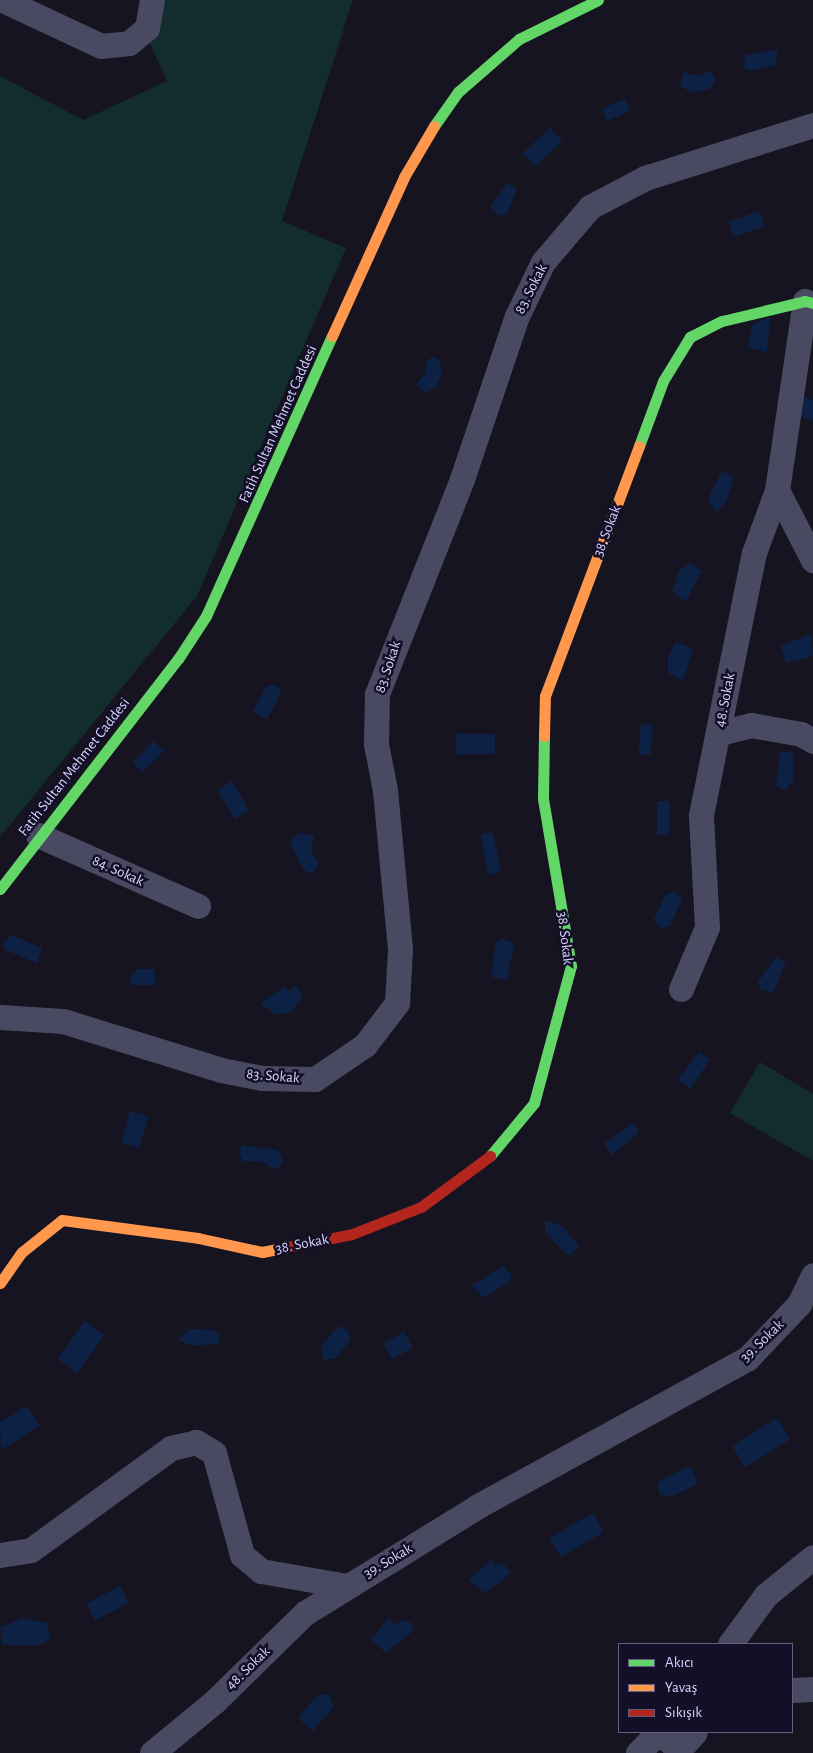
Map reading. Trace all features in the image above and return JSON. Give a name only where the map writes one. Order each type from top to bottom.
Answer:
[{"type":"street","points":[[3,0],[101,46],[129,43],[147,28],[152,0]]},
{"type":"street","name":"Fatih Sultan Mehmet Caddesi","points":[[0,889],[38,835],[178,659],[206,616],[404,177],[433,127],[458,92],[493,59],[558,17],[598,0]]},
{"type":"street","name":"83. Sokak","points":[[0,1017],[63,1021],[221,1070],[262,1078],[314,1079],[365,1045],[397,1003],[400,949],[385,790],[376,744],[377,694],[462,479],[517,316],[543,262],[590,207],[645,178],[813,125]]},
{"type":"street","name":"38. Sokak","points":[[0,1283],[22,1252],[62,1220],[198,1238],[262,1252],[352,1234],[421,1207],[491,1156],[534,1102],[571,966],[543,798],[545,696],[663,381],[690,337],[722,321],[809,302],[777,490]]},
{"type":"street","points":[[777,490],[813,560]]},
{"type":"street","name":"48. Sokak","points":[[681,989],[707,926],[701,815],[754,553],[777,490]]},
{"type":"street","points":[[719,733],[751,724],[801,734],[813,741]]},
{"type":"street","name":"84. Sokak","points":[[38,835],[198,906]]},
{"type":"street","name":"39. Sokak","points":[[0,1555],[30,1550],[171,1448],[196,1442],[214,1453],[242,1555],[261,1572],[347,1586],[478,1506],[747,1359],[799,1304],[813,1275]]},
{"type":"street","points":[[731,1643],[766,1595],[813,1557]]},
{"type":"street","name":"48. Sokak","points":[[152,1753],[214,1701],[305,1613],[347,1586]]},
{"type":"street","points":[[793,1690],[813,1688]]},
{"type":"street","points":[[638,1753],[656,1733]]},
{"type":"street","points":[[658,1733],[666,1742],[680,1744],[694,1733]]},
{"type":"green space","points":[[142,0],[353,0],[282,221],[346,248],[197,596],[0,837],[0,76],[83,120],[167,81],[139,19]]},
{"type":"green space","points":[[760,1062],[813,1094],[813,1161],[730,1113]]},
{"type":"water","points":[[773,50],[778,52],[775,65],[749,71],[744,67],[745,55]]},
{"type":"water","points":[[709,70],[716,79],[709,89],[691,93],[680,85],[684,72],[700,76]]},
{"type":"water","points":[[625,99],[630,111],[607,121],[602,109]]},
{"type":"water","points":[[550,128],[562,141],[535,166],[523,153]]},
{"type":"water","points":[[508,182],[517,189],[507,214],[498,216],[490,207]]},
{"type":"water","points":[[760,211],[765,226],[734,236],[729,221]]},
{"type":"water","points":[[770,317],[767,352],[748,348],[752,325]]},
{"type":"water","points":[[433,357],[439,360],[442,373],[436,387],[426,393],[416,384],[426,373],[426,361]]},
{"type":"water","points":[[800,394],[813,401],[813,421],[797,415]]},
{"type":"water","points":[[722,471],[734,477],[726,502],[716,512],[708,499]]},
{"type":"water","points":[[690,563],[702,571],[686,601],[672,592],[679,570]]},
{"type":"water","points":[[811,634],[813,656],[786,663],[780,646]]},
{"type":"water","points":[[676,642],[693,649],[683,680],[668,673],[668,656]]},
{"type":"water","points":[[276,685],[281,693],[267,719],[252,712],[267,686]]},
{"type":"water","points":[[641,724],[653,725],[650,755],[638,754]]},
{"type":"water","points":[[456,734],[495,734],[495,754],[456,754]]},
{"type":"water","points":[[154,741],[164,751],[143,772],[133,762]]},
{"type":"water","points":[[780,752],[792,752],[794,763],[793,780],[785,791],[776,786]]},
{"type":"water","points":[[232,781],[249,810],[234,819],[217,790]]},
{"type":"water","points":[[657,801],[669,801],[669,835],[657,835]]},
{"type":"water","points":[[493,832],[501,872],[488,875],[480,834]]},
{"type":"water","points":[[301,833],[314,836],[311,851],[319,863],[313,874],[304,870],[291,846],[292,838]]},
{"type":"water","points":[[675,892],[682,899],[670,926],[661,928],[654,919],[666,894]]},
{"type":"water","points":[[12,935],[42,948],[37,963],[5,950],[2,944]]},
{"type":"water","points":[[503,939],[514,944],[507,980],[491,977],[496,942]]},
{"type":"water","points":[[776,957],[786,962],[773,993],[760,989],[758,982]]},
{"type":"water","points":[[138,969],[154,969],[156,985],[132,985],[129,977]]},
{"type":"water","points":[[297,986],[303,997],[291,1012],[276,1015],[260,1003],[285,987],[289,991]]},
{"type":"water","points":[[699,1052],[710,1060],[690,1089],[678,1079]]},
{"type":"water","points":[[130,1111],[148,1116],[139,1148],[121,1143]]},
{"type":"water","points":[[632,1123],[640,1131],[612,1155],[604,1143]]},
{"type":"water","points":[[242,1145],[278,1150],[284,1163],[274,1170],[264,1162],[243,1161],[239,1153]]},
{"type":"water","points":[[545,1220],[563,1226],[579,1247],[569,1256],[545,1232]]},
{"type":"water","points":[[504,1266],[512,1277],[509,1282],[483,1298],[472,1285]]},
{"type":"water","points":[[85,1321],[104,1335],[77,1373],[57,1359]]},
{"type":"water","points":[[338,1326],[348,1331],[351,1339],[336,1358],[323,1360],[321,1346]]},
{"type":"water","points":[[189,1329],[214,1330],[220,1335],[219,1343],[193,1346],[179,1340]]},
{"type":"water","points":[[404,1332],[413,1348],[392,1359],[383,1344]]},
{"type":"water","points":[[27,1406],[40,1426],[1,1450],[0,1422]]},
{"type":"water","points":[[777,1418],[790,1439],[745,1467],[732,1446]]},
{"type":"water","points":[[690,1466],[698,1484],[670,1497],[660,1494],[657,1487],[660,1481]]},
{"type":"water","points":[[593,1513],[604,1532],[561,1557],[550,1538]]},
{"type":"water","points":[[491,1560],[496,1565],[503,1563],[511,1573],[485,1593],[469,1580]]},
{"type":"water","points":[[120,1586],[129,1603],[95,1621],[86,1604]]},
{"type":"water","points":[[22,1618],[47,1623],[50,1639],[40,1645],[2,1645],[0,1624],[2,1627]]},
{"type":"water","points":[[389,1618],[394,1625],[403,1620],[412,1623],[413,1631],[386,1653],[371,1639]]},
{"type":"water","points":[[319,1694],[329,1695],[334,1706],[313,1731],[298,1718]]},
{"type":"traffic: fast","points":[[434,126],[458,92],[519,39],[598,0]]},
{"type":"traffic: fast","points":[[639,446],[663,381],[690,337],[722,321],[805,301],[813,303]]},
{"type":"traffic: fast","points":[[0,889],[178,659],[206,616],[332,336]]},
{"type":"traffic: fast","points":[[490,1156],[534,1103],[571,966],[543,798],[544,736]]},
{"type":"traffic: slow","points":[[332,336],[404,177],[434,126]]},
{"type":"traffic: slow","points":[[544,736],[545,696],[639,446]]},
{"type":"traffic: slow","points":[[0,1283],[22,1252],[62,1220],[198,1238],[262,1252],[283,1248]]},
{"type":"traffic: jam","points":[[283,1248],[352,1234],[421,1207],[490,1156]]}]
